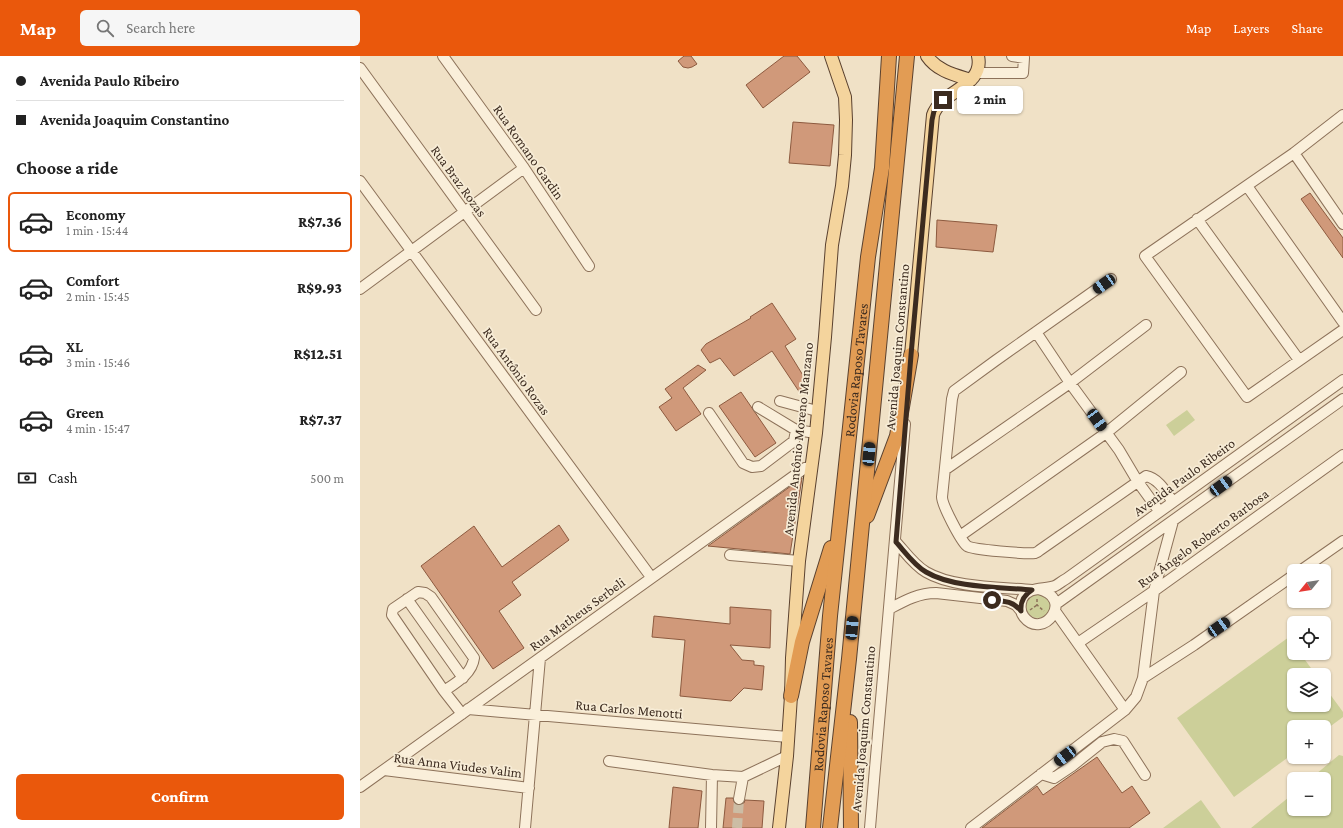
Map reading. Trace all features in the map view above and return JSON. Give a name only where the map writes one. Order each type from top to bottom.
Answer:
[{"type":"highway","name":"Rodovia Raposo Tavares","points":[[812,828],[830,616],[868,257],[882,168],[889,56]]},
{"type":"highway","name":"Rodovia Raposo Tavares","points":[[830,828],[849,659],[907,56]]},
{"type":"highway","points":[[861,533],[897,436],[911,355]]},
{"type":"highway","points":[[791,696],[802,642],[831,548],[849,437]]},
{"type":"highway","points":[[849,659],[851,828]]},
{"type":"main road","name":"Avenida Antônio Moreno Manzano","points":[[779,828],[787,756],[799,562],[816,433],[832,245],[842,186],[845,155],[845,97],[831,56]]},
{"type":"main road","points":[[920,56],[927,56],[930,61],[945,72],[974,76],[979,65],[978,56]]},
{"type":"main road","name":"Avenida Joaquim Constantino","points":[[911,355],[933,115],[940,103],[974,76]]},
{"type":"street","name":"Rua Romano Gardin","points":[[443,56],[524,168],[589,266]]},
{"type":"street","points":[[974,76],[1023,73],[1024,58],[1012,56]]},
{"type":"street","name":"Rua Braz Rozas","points":[[360,68],[536,310]]},
{"type":"street","points":[[1343,115],[1294,153],[1197,219],[1146,256],[1246,397],[1343,330]]},
{"type":"street","points":[[1294,153],[1343,224]]},
{"type":"street","points":[[360,289],[524,168]]},
{"type":"street","name":"Rua Antônio Rozas","points":[[360,181],[651,577]]},
{"type":"street","points":[[1247,186],[1343,322]]},
{"type":"street","points":[[1197,219],[1299,360]]},
{"type":"street","points":[[1111,279],[974,375],[954,391],[942,499],[943,504],[967,546],[995,551],[1036,552],[1146,476],[1152,477],[1173,502]]},
{"type":"street","points":[[946,469],[1070,383],[1146,326]]},
{"type":"street","points":[[1036,332],[1070,383],[1119,450],[1138,482],[1159,512]]},
{"type":"street","name":"Avenida Joaquim Constantino","points":[[870,828],[888,609],[896,542],[911,355]]},
{"type":"street","points":[[960,536],[1106,433],[1181,372]]},
{"type":"street","name":"Avenida Paulo Ribeiro","points":[[896,542],[916,565],[938,578],[953,583],[1035,590],[1054,586],[1066,580],[1343,380]]},
{"type":"street","points":[[888,609],[925,593],[936,593],[1007,601],[1016,605],[1028,621],[1034,624],[1047,622],[1054,611],[1173,521],[1343,399]]},
{"type":"street","points":[[780,401],[817,411]]},
{"type":"street","points":[[758,407],[796,430],[816,433]]},
{"type":"street","points":[[709,413],[743,463],[752,467],[761,466],[794,441],[796,430]]},
{"type":"street","name":"Rua Ângelo Roberto Barbosa","points":[[1078,643],[1154,591],[1343,455]]},
{"type":"street","name":"Rua Matheus Serbeli","points":[[360,787],[651,577],[805,468],[812,467]]},
{"type":"street","points":[[971,828],[1125,710],[1136,697],[1142,678],[1154,591],[1173,521]]},
{"type":"street","points":[[1310,564],[1343,541]]},
{"type":"street","points":[[730,555],[799,562]]},
{"type":"street","points":[[1142,678],[1194,645],[1287,580]]},
{"type":"street","points":[[1021,611],[1021,604],[1026,593],[1035,590],[1046,591],[1052,596],[1054,611],[1125,710]]},
{"type":"street","points":[[444,691],[463,678],[473,664],[474,658],[431,597],[425,593],[418,592],[393,609],[392,615],[444,691],[465,711]]},
{"type":"street","points":[[407,599],[463,678]]},
{"type":"street","points":[[525,828],[540,658]]},
{"type":"street","name":"Rua Carlos Menotti","points":[[465,711],[536,715],[788,737]]},
{"type":"street","points":[[1041,774],[1054,778],[1102,742],[1114,739],[1123,741],[1145,775]]},
{"type":"street","points":[[608,761],[712,775],[743,777],[787,756]]},
{"type":"street","name":"Rua Anna Viudes Valim","points":[[384,770],[529,788]]},
{"type":"street","points":[[711,828],[712,775]]},
{"type":"street","points":[[738,799],[743,777]]},
{"type":"path","points":[[1035,590],[1037,605],[1054,611]]},
{"type":"green space","points":[[1187,410],[1195,420],[1174,436],[1166,425]]},
{"type":"green space","points":[[1038,594],[1046,598],[1050,606],[1046,614],[1038,618],[1030,614],[1026,606],[1030,598]]},
{"type":"green space","points":[[1287,638],[1287,660],[1305,660],[1311,668],[1287,668],[1287,712],[1331,712],[1331,696],[1343,712],[1343,717],[1331,726],[1331,720],[1287,720],[1287,758],[1234,797],[1177,718]]},
{"type":"green space","points":[[1339,755],[1343,756],[1343,828],[1251,828],[1287,799],[1287,816],[1331,816],[1331,772],[1318,772],[1328,764],[1331,764],[1331,762]]},
{"type":"green space","points":[[1201,800],[1221,828],[1163,828]]},
{"type":"building","points":[[684,56],[691,56],[697,64],[688,68],[683,67],[678,61]]},
{"type":"building","points":[[784,56],[797,56],[810,72],[763,108],[746,85]]},
{"type":"building","points":[[793,122],[834,125],[830,166],[789,163]]},
{"type":"building","points":[[1310,193],[1343,238],[1343,258],[1301,199]]},
{"type":"building","points":[[937,220],[997,225],[993,252],[936,247]]},
{"type":"building","points":[[772,303],[796,339],[785,346],[804,377],[800,393],[772,351],[734,376],[720,358],[710,363],[701,350],[706,344],[751,318],[750,317]]},
{"type":"building","points":[[698,365],[706,370],[683,388],[701,414],[676,431],[659,407],[672,398],[665,389]]},
{"type":"building","points":[[741,392],[776,443],[755,457],[719,406]]},
{"type":"building","points":[[802,478],[790,554],[708,546]]},
{"type":"building","points":[[559,525],[569,540],[512,582],[521,595],[499,611],[524,648],[493,669],[421,566],[474,526],[502,567]]},
{"type":"building","points":[[730,607],[771,610],[770,648],[730,645],[742,660],[754,661],[754,665],[764,666],[762,690],[744,688],[731,701],[680,696],[685,640],[652,637],[654,616],[730,624]]},
{"type":"building","points":[[1097,757],[1122,793],[1132,786],[1150,813],[1129,828],[982,828],[1037,786],[1043,795]]},
{"type":"building","points":[[673,787],[702,791],[698,828],[669,828]]},
{"type":"building","points":[[726,798],[733,798],[735,804],[738,805],[744,803],[745,800],[764,801],[762,828],[723,828]]},
{"type":"tunnel","points":[[737,828],[739,799]]},
{"type":"route","points":[[943,100],[934,111],[932,120],[896,542],[916,565],[938,578],[953,583],[1032,590],[1026,593],[1023,598],[1021,611],[1016,605],[1007,601],[992,600]]}]
